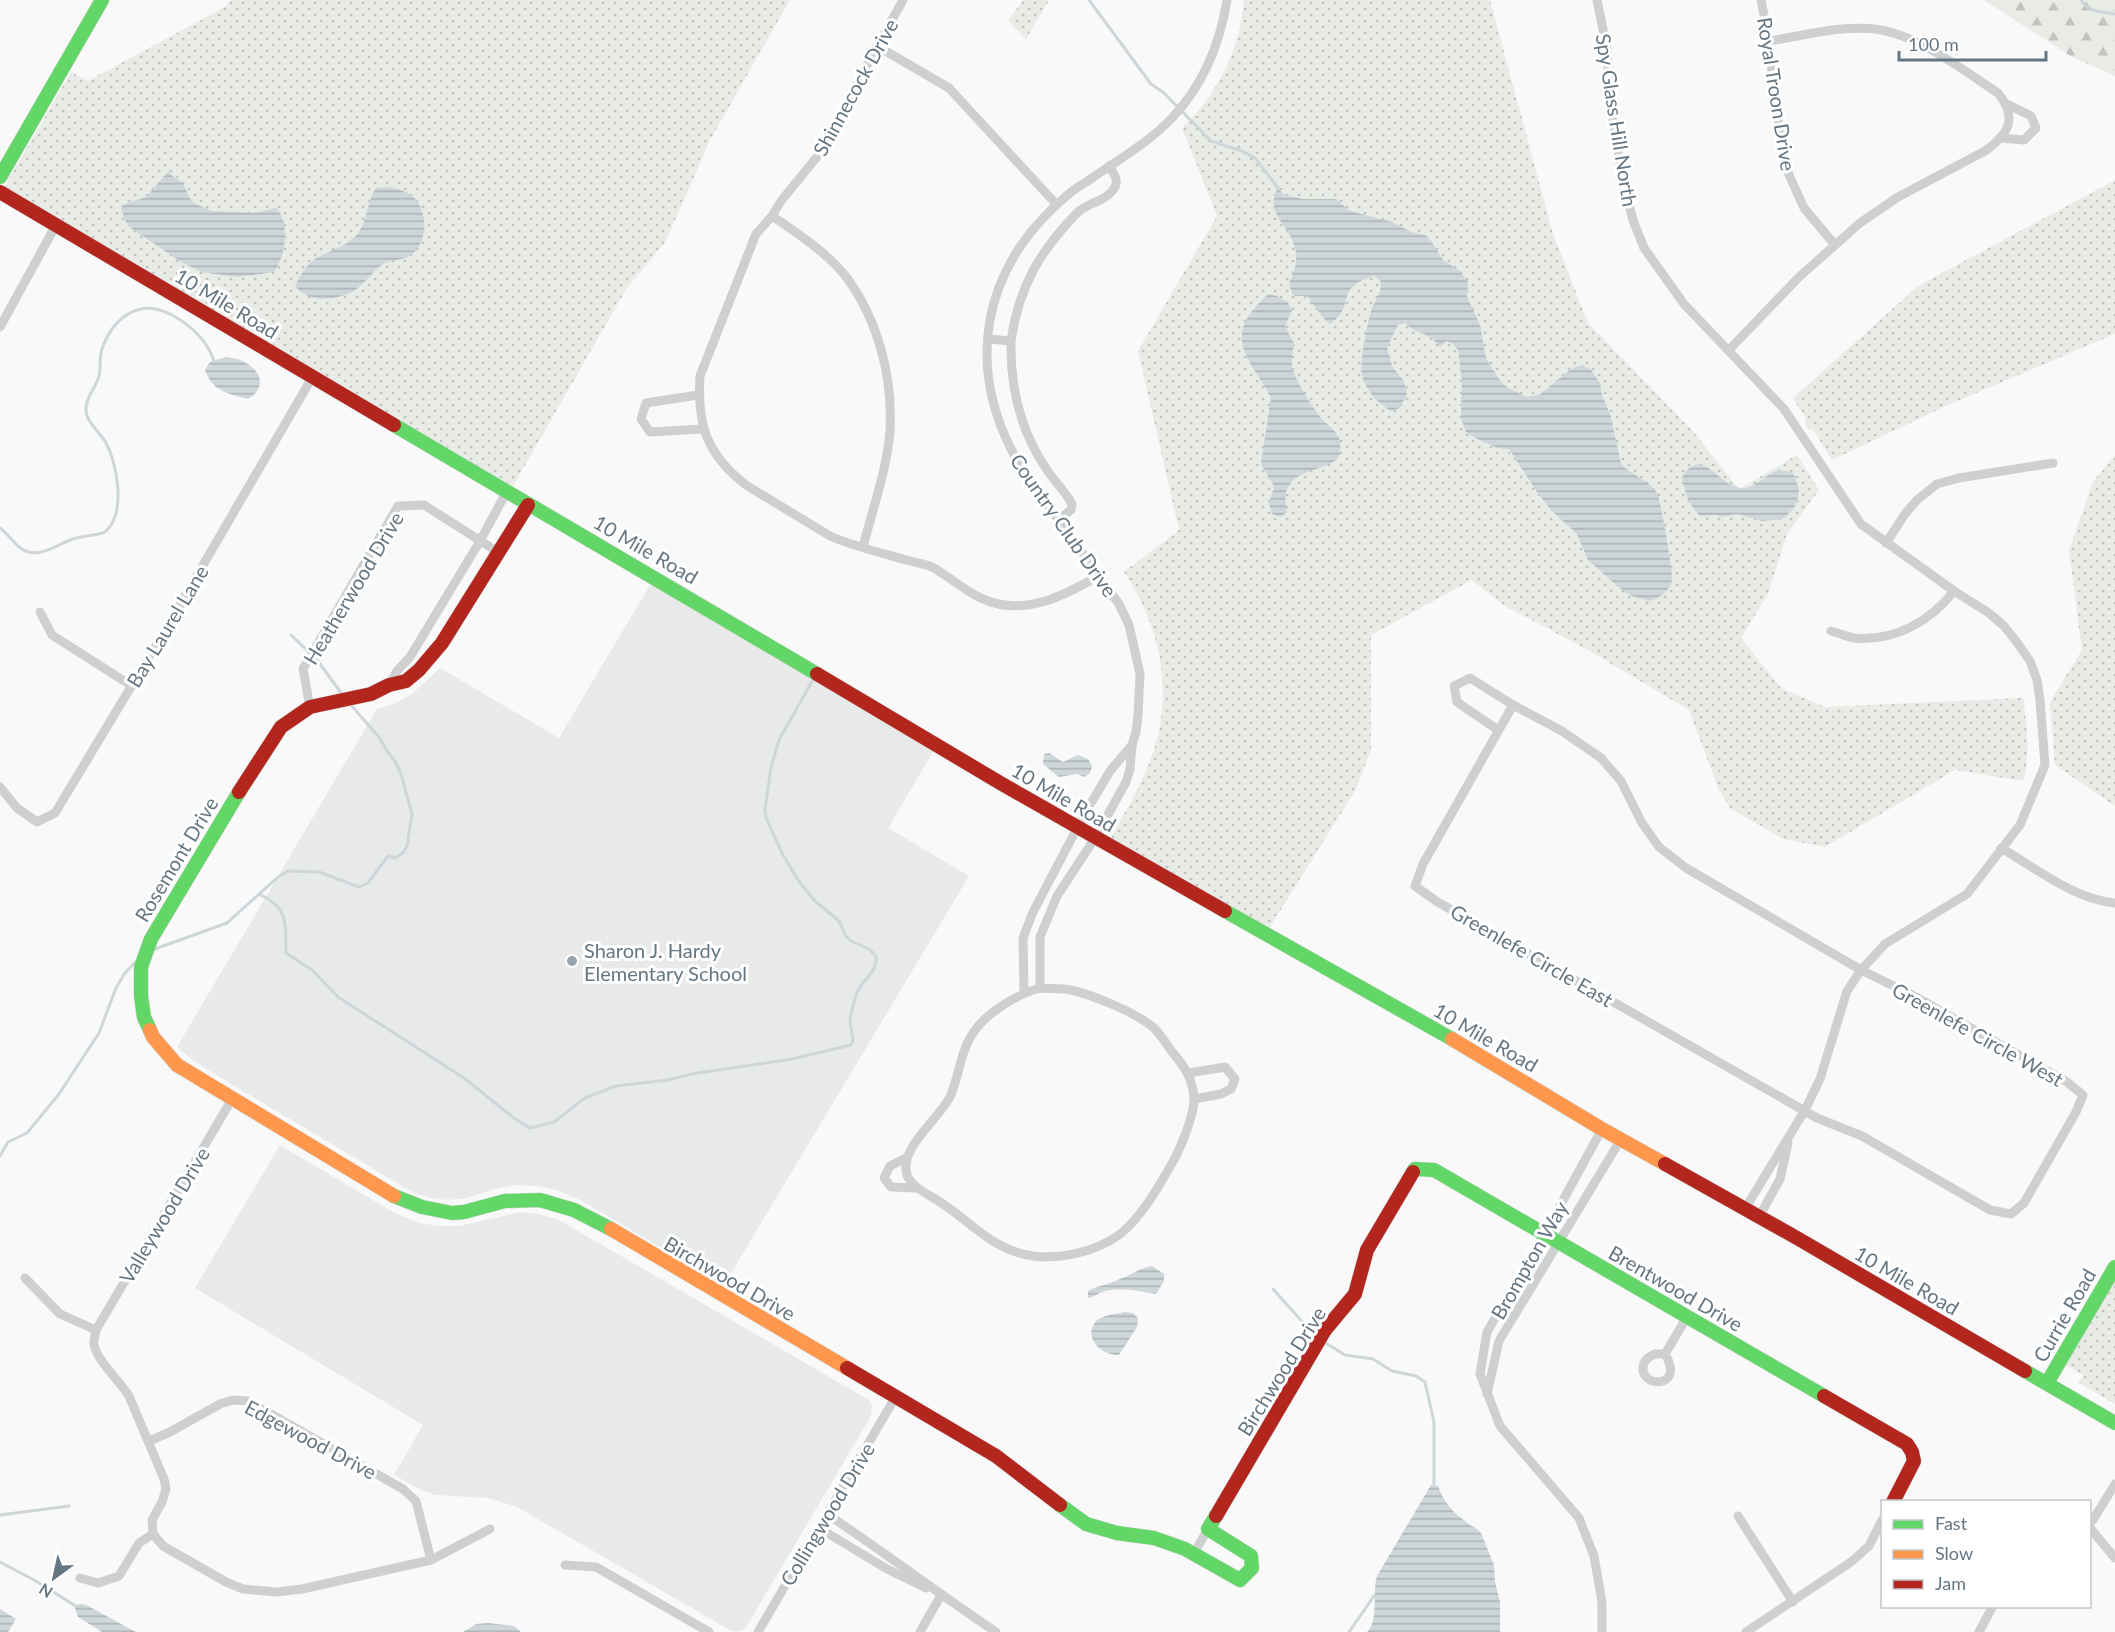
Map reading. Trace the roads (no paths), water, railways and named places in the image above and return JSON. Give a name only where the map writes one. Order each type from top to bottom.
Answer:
[{"type":"street","points":[[0,177],[102,0]]},
{"type":"street","name":"Shinnecock Drive","points":[[903,0],[861,76],[830,141],[756,234],[700,376],[698,395],[702,429],[714,453],[734,476],[746,485],[830,536],[932,567],[981,599],[1013,606],[1043,603],[1066,594],[1100,575]]},
{"type":"street","name":"Country Club Drive","points":[[1040,988],[1040,937],[1057,896],[1095,838],[1126,782],[1137,724],[1140,674],[1129,625],[1119,604],[1008,447],[990,393],[988,339],[993,309],[1000,283],[1011,260],[1033,228],[1072,191],[1150,138],[1186,101],[1200,81],[1212,56],[1221,30],[1227,0]]},
{"type":"street","name":"Spy Glass Hill North","points":[[1597,0],[1606,49],[1610,100],[1623,182],[1644,248],[1684,304],[1784,409],[1861,524],[1954,591],[1989,613],[2004,626],[2030,662],[2037,680],[2045,765],[2020,825],[1967,894],[1885,944],[1861,970],[1847,991],[1820,1079],[1805,1110],[1745,1209]]},
{"type":"street","name":"Royal Troon Drive","points":[[1761,0],[1769,41],[1780,135],[1789,175],[1804,207],[1835,245]]},
{"type":"street","points":[[1769,41],[1859,28],[1877,29],[1917,43],[1970,74],[1998,93],[2007,104],[2031,116],[2036,128],[2024,140],[2001,138]]},
{"type":"street","points":[[877,46],[949,88],[1056,204]]},
{"type":"street","points":[[1729,351],[1799,277],[1860,223],[1898,197],[1985,151],[2001,138],[2007,130],[2009,116],[2007,104]]},
{"type":"street","points":[[1059,519],[1071,510],[1072,504],[1037,454],[1021,419],[1012,372],[1011,341],[1015,312],[1034,267],[1047,248],[1079,211],[1103,199],[1116,185],[1116,177],[1109,166]]},
{"type":"street","name":"10 Mile Road","points":[[0,192],[1095,838],[1480,1055],[1602,1129],[2115,1423]]},
{"type":"street","points":[[772,216],[803,237],[846,277],[870,315],[882,353],[889,393],[890,431],[863,547]]},
{"type":"street","points":[[0,327],[56,225]]},
{"type":"street","points":[[988,339],[1011,341]]},
{"type":"street","name":"Bay Laurel Lane","points":[[0,787],[17,808],[37,822],[55,813],[313,376]]},
{"type":"street","points":[[698,395],[646,403],[641,419],[650,432],[702,429]]},
{"type":"street","points":[[1886,543],[1917,500],[1937,484],[1959,478],[2053,463]]},
{"type":"street","points":[[389,685],[397,671],[410,657],[480,541],[507,491]]},
{"type":"street","name":"Rosemont Drive","points":[[232,1099],[177,1065],[153,1037],[142,1007],[141,967],[152,939],[268,744],[281,727],[310,707],[370,694],[389,685],[406,681],[419,670],[442,643],[528,504]]},
{"type":"street","name":"Heatherwood Drive","points":[[310,707],[303,669],[398,506],[424,505],[498,552]]},
{"type":"street","points":[[1831,631],[1854,638],[1881,636],[1905,630],[1920,624],[1932,615],[1942,607],[1954,591]]},
{"type":"street","points":[[40,612],[52,635],[132,686]]},
{"type":"street","points":[[425,631],[442,643]]},
{"type":"street","points":[[1498,730],[1457,702],[1454,686],[1470,678],[1513,705],[1562,731],[1601,758],[1621,781],[1642,823],[1659,847],[1686,868],[1861,970]]},
{"type":"street","name":"Greenlefe Circle East","points":[[1513,705],[1423,864],[1415,886],[1436,901],[1805,1110]]},
{"type":"street","name":"Country Club Drive","points":[[1024,992],[1023,938],[1033,912],[1110,771],[1132,745]]},
{"type":"street","points":[[2001,848],[2071,890],[2093,900],[2115,903]]},
{"type":"street","name":"Greenlefe Circle West","points":[[1805,1110],[1817,1118],[1862,1136],[1990,1210],[2011,1214],[2024,1203],[2076,1112],[2083,1095],[2067,1082],[1914,996],[1861,970]]},
{"type":"street","points":[[906,1158],[905,1172],[916,1188],[941,1202],[989,1240],[1034,1256],[1060,1256],[1087,1251],[1129,1227],[1157,1191],[1182,1146],[1194,1099],[1189,1073],[1153,1028],[1122,1009],[1072,990],[1040,988],[1024,992],[996,1011],[973,1033],[959,1066],[950,1097],[906,1158],[890,1166],[884,1178],[891,1187],[916,1188]]},
{"type":"street","points":[[1189,1073],[1225,1067],[1235,1079],[1232,1089],[1221,1095],[1194,1099]]},
{"type":"street","name":"Valleywood Drive","points":[[96,1330],[232,1099]]},
{"type":"street","name":"Birchwood Drive","points":[[232,1099],[400,1200],[420,1208],[461,1213],[520,1198],[541,1199],[563,1204],[586,1215],[996,1456],[1086,1524],[1117,1533],[1154,1538],[1194,1553],[1240,1580],[1252,1568],[1251,1556],[1208,1529]]},
{"type":"street","name":"Brompton Way","points":[[1602,1129],[1487,1332],[1480,1374],[1500,1426],[1579,1518],[1594,1556],[1602,1602],[1602,1632]]},
{"type":"street","points":[[1759,1217],[1780,1179],[1789,1138]]},
{"type":"street","name":"Brompton Way","points":[[1487,1396],[1499,1341],[1621,1139]]},
{"type":"street","name":"Birchwood Drive","points":[[1194,1553],[1325,1329],[1355,1294],[1367,1250],[1415,1169]]},
{"type":"street","name":"Brentwood Drive","points":[[1415,1169],[1434,1170],[1907,1444],[1914,1461],[1894,1500]]},
{"type":"street","name":"Currie Road","points":[[2047,1383],[2115,1267]]},
{"type":"street","points":[[25,1278],[60,1314],[96,1330],[94,1344],[97,1352],[122,1384],[164,1479],[166,1489],[152,1520],[153,1534],[163,1546],[226,1582],[243,1589],[278,1592],[302,1590],[431,1560],[490,1529]]},
{"type":"street","points":[[1665,1354],[1687,1317]]},
{"type":"street","name":"Collingwood Drive","points":[[758,1632],[896,1396]]},
{"type":"street","name":"Edgewood Drive","points":[[149,1441],[220,1404],[233,1400],[248,1401],[403,1490],[416,1502],[431,1560]]},
{"type":"street","points":[[2091,1521],[2115,1484]]},
{"type":"street","points":[[827,1514],[996,1632]]},
{"type":"street","points":[[1737,1516],[1793,1602]]},
{"type":"street","points":[[1746,1632],[1851,1562],[1869,1546],[1881,1522]]},
{"type":"street","points":[[819,1528],[887,1569],[941,1595]]},
{"type":"street","points":[[2091,1529],[2115,1558]]},
{"type":"street","points":[[80,1578],[98,1583],[119,1576],[139,1542],[153,1534]]},
{"type":"street","points":[[565,1565],[596,1567],[709,1632]]},
{"type":"street","points":[[920,1632],[941,1595]]},
{"type":"street","points":[[1979,1632],[1992,1608]]},
{"type":"waterway","points":[[1089,0],[1151,84],[1164,93],[1211,141],[1242,151],[1255,158],[1278,188]]},
{"type":"waterway","points":[[2081,0],[2092,9],[2115,14]]},
{"type":"waterway","points":[[0,528],[25,551],[38,553],[74,539],[103,533],[112,523],[118,500],[116,474],[109,450],[88,418],[86,406],[99,376],[102,349],[120,320],[138,310],[149,308],[172,315],[197,334],[207,346],[214,361]]},
{"type":"waterway","points":[[291,635],[317,660],[342,694]]},
{"type":"waterway","points":[[259,894],[269,899],[281,911],[285,925],[286,953],[312,970],[338,997],[464,1078],[515,1119],[530,1128],[554,1122],[585,1098],[616,1086],[668,1080],[691,1074],[792,1059],[851,1045],[853,1040],[850,1021],[855,998],[859,988],[875,967],[876,956],[869,949],[851,941],[845,935],[839,921],[815,901],[800,883],[783,855],[766,818],[765,810],[771,767],[779,740],[815,676]]},
{"type":"waterway","points":[[152,950],[227,923],[278,877],[288,871],[319,872],[359,887],[368,883],[388,856],[395,858],[403,853],[407,846],[412,814],[401,774],[379,737],[350,704]]},
{"type":"waterway","points":[[0,1156],[8,1142],[27,1133],[59,1094],[99,1033],[116,988],[125,973],[139,958]]},
{"type":"waterway","points":[[1273,1289],[1316,1337]]},
{"type":"waterway","points":[[1324,1342],[1345,1355],[1373,1359],[1392,1371],[1416,1376],[1425,1382],[1434,1422],[1434,1484]]},
{"type":"waterway","points":[[0,1515],[69,1506]]},
{"type":"waterway","points":[[0,1562],[74,1605]]},
{"type":"waterway","points":[[1349,1632],[1374,1596]]},
{"type":"place","name":"Sharon J. Hardy Elementary School","points":[[572,961]]}]
